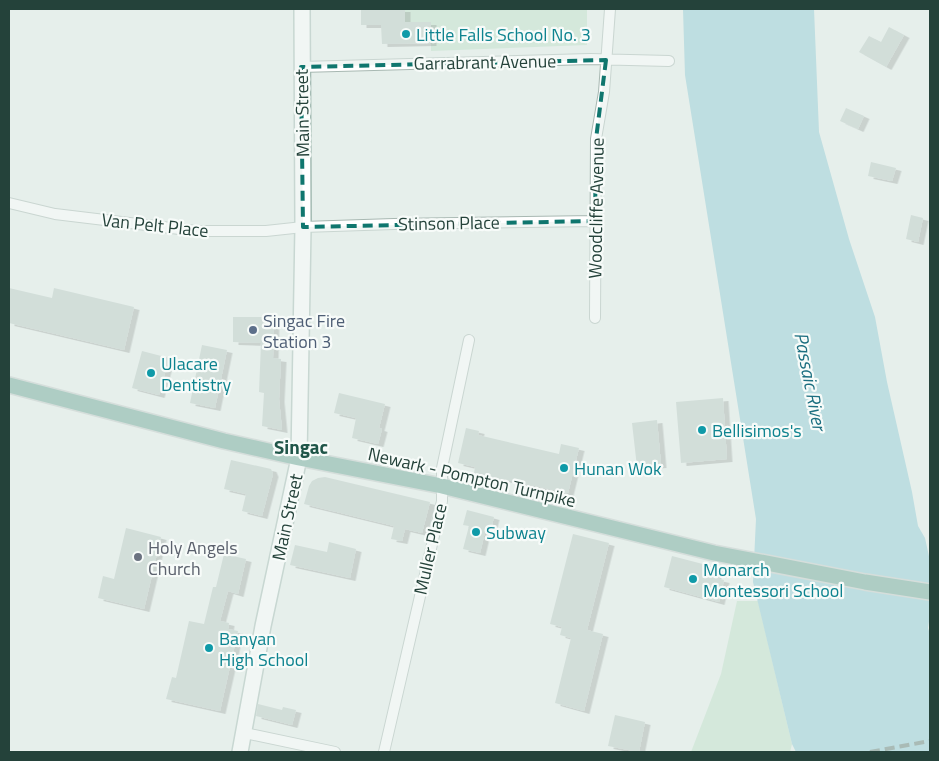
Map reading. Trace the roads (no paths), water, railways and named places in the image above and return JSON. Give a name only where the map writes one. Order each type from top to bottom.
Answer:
[{"type":"main road","name":"Main Street","points":[[240,752],[263,626],[299,458],[303,227],[302,9]]},
{"type":"main road","name":"Newark - Pompton Turnpike","points":[[9,384],[224,441],[442,486],[714,553],[865,582],[930,592]]},
{"type":"street","name":"Woodcliffe Avenue","points":[[595,318],[596,138],[604,92],[610,9]]},
{"type":"street","name":"Garrabrant Avenue","points":[[301,67],[606,60],[669,61]]},
{"type":"street","name":"Van Pelt Place","points":[[9,203],[55,214],[196,231],[266,231],[303,227]]},
{"type":"street","name":"Stinson Place","points":[[303,227],[595,221]]},
{"type":"street","name":"Muller Place","points":[[384,752],[442,501],[442,468],[469,340]]},
{"type":"street","points":[[244,733],[335,752]]},
{"type":"water","name":"Passaic River","points":[[683,9],[814,9],[819,132],[849,239],[875,317],[918,526],[925,538],[930,561],[930,615],[928,628],[930,634],[930,752],[796,752],[792,744],[753,582],[756,519],[685,75]]},
{"type":"railway","points":[[870,752],[930,741]]},
{"type":"place","name":"Little Falls School No. 3","points":[[406,34]]},
{"type":"place","name":"Singac Fire Station 3","points":[[253,330]]},
{"type":"place","name":"Ulacare Dentistry","points":[[151,373]]},
{"type":"place","name":"Bellisimos's","points":[[702,430]]},
{"type":"place","name":"Hunan Wok","points":[[564,468]]},
{"type":"place","name":"Subway","points":[[476,532]]},
{"type":"place","name":"Holy Angels Church","points":[[138,557]]},
{"type":"place","name":"Monarch Montessori School","points":[[693,579]]},
{"type":"place","name":"Banyan High School","points":[[209,648]]},
{"type":"district","name":"Singac","points":[[301,446]]}]
